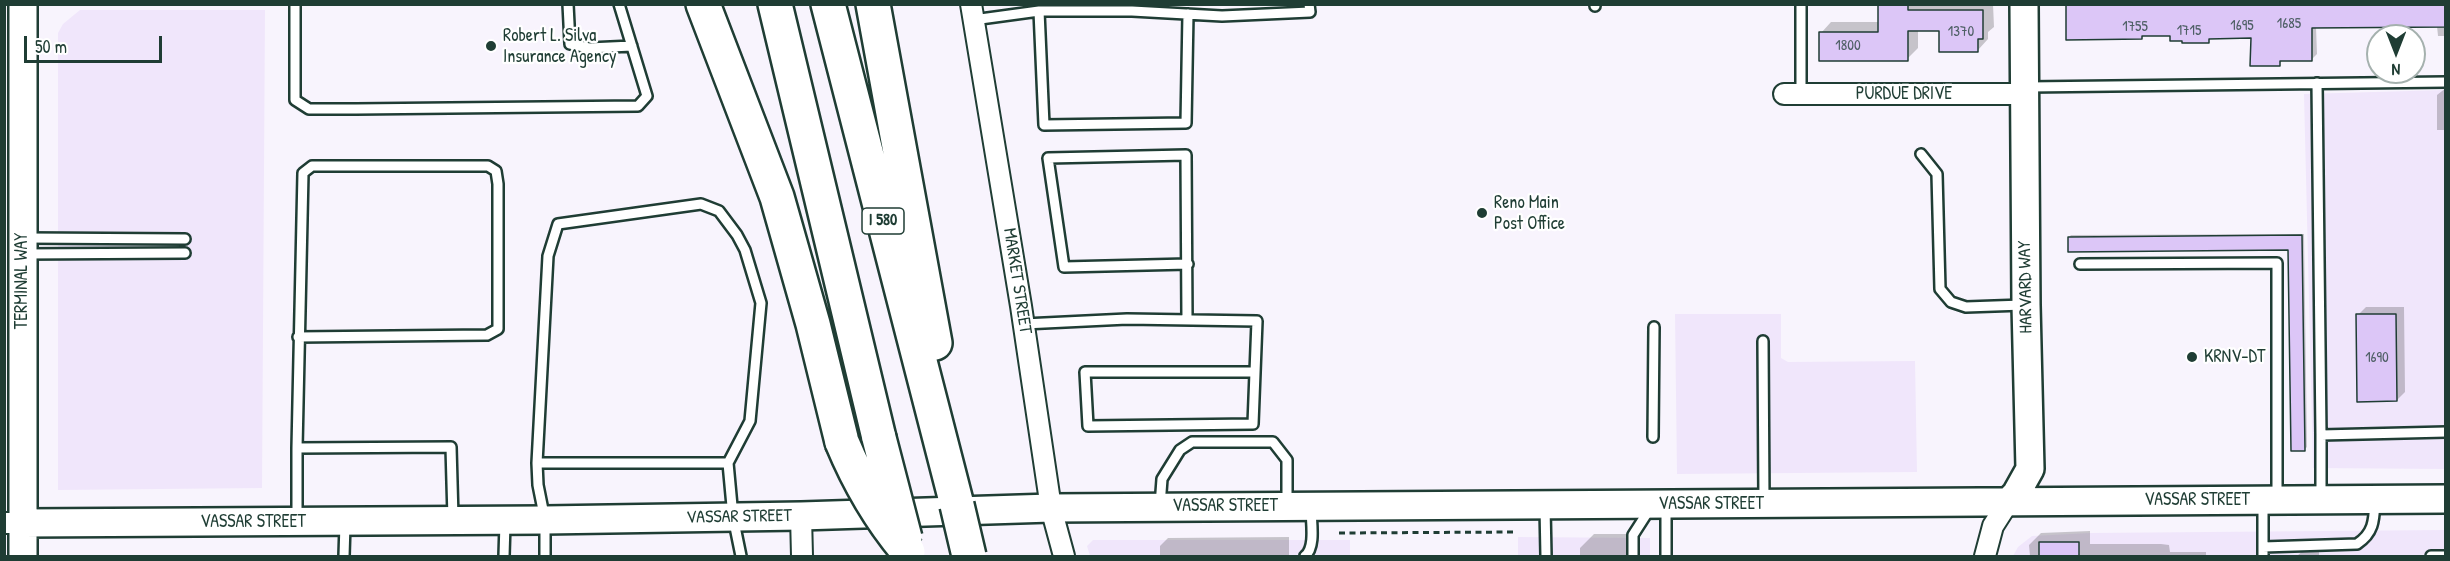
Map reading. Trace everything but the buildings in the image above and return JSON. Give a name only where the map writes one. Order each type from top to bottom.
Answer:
[{"type":"highway","points":[[703,4],[777,197],[813,324],[842,442],[869,498],[891,532],[909,554]]},
{"type":"highway","points":[[775,4],[909,554]]},
{"type":"highway","name":"I 580","points":[[828,4],[946,436]]},
{"type":"highway","points":[[873,4],[957,505],[969,556]]},
{"type":"street","name":"TERMINAL WAY","points":[[23,4],[14,128],[22,246],[18,319],[14,523],[23,556]]},
{"type":"street","name":"HARVARD WAY","points":[[1984,556],[1993,526],[2016,494],[2030,469],[2026,305],[2024,4]]},
{"type":"street","name":"MARKET STREET","points":[[972,12],[1052,508],[1064,556]]},
{"type":"street","name":"PURDUE DRIVE","points":[[1792,94],[2024,91]]},
{"type":"street","name":"VASSAR STREET","points":[[14,523],[545,520],[801,516],[1052,508],[2445,499]]},
{"type":"street","points":[[801,516],[802,556]]},
{"type":"lane","points":[[295,4],[296,100],[309,109],[548,108],[638,105],[647,96],[619,4]]},
{"type":"lane","points":[[568,4],[570,44],[589,48],[632,46]]},
{"type":"lane","points":[[972,12],[1132,11],[1222,16],[1310,12],[1309,4]]},
{"type":"lane","points":[[1792,94],[1801,4]]},
{"type":"lane","points":[[1039,11],[1044,125],[1186,123],[1188,14]]},
{"type":"lane","points":[[2024,91],[2445,82]]},
{"type":"lane","points":[[2317,83],[2321,500]]},
{"type":"lane","points":[[1921,154],[1937,174],[1940,289],[1951,302],[1966,308],[2026,305]]},
{"type":"lane","points":[[1187,320],[1188,264],[1186,155],[1048,158],[1064,267],[1188,264]]},
{"type":"lane","points":[[297,522],[298,337],[303,173],[312,166],[488,166],[496,171],[498,184],[498,329],[488,335],[298,337]]},
{"type":"lane","points":[[545,556],[545,520],[538,486],[537,462],[548,256],[558,224],[701,204],[719,211],[737,235],[745,250],[761,303],[750,421],[728,463],[733,517],[741,556]]},
{"type":"lane","points":[[22,246],[185,239]]},
{"type":"lane","points":[[22,246],[185,253]]},
{"type":"lane","points":[[2080,264],[2277,263],[2270,500],[2262,552],[2357,544],[2371,531],[2375,499]]},
{"type":"lane","points":[[1024,324],[1127,319],[1257,321],[1253,424],[1088,426],[1085,372],[1255,372]]},
{"type":"lane","points":[[1653,437],[1654,327]]},
{"type":"lane","points":[[1763,340],[1764,504]]},
{"type":"lane","points":[[2321,435],[2445,432]]},
{"type":"lane","points":[[1160,507],[1162,479],[1180,450],[1192,442],[1273,442],[1287,460],[1311,546],[1309,554],[1305,556]]},
{"type":"lane","points":[[297,448],[451,447],[453,521]]},
{"type":"lane","points":[[537,462],[728,463]]},
{"type":"lane","points":[[1633,556],[1633,535],[1660,504]]},
{"type":"lane","points":[[1660,504],[1666,556]]},
{"type":"lane","points":[[1545,505],[1546,556]]},
{"type":"lane","points":[[504,556],[505,520]]},
{"type":"lane","points":[[345,556],[346,522]]},
{"type":"lane","points":[[2431,556],[2445,556]]},
{"type":"path","points":[[1339,533],[1515,532]]},
{"type":"shaded area","points":[[80,10],[265,10],[262,488],[58,490],[58,33],[63,24]]},
{"type":"shaded area","points":[[2445,90],[2445,469],[2313,468],[2304,94]]},
{"type":"shaded area","points":[[1675,314],[1781,314],[1781,358],[1788,362],[1915,361],[1917,472],[1677,474]]},
{"type":"shaded area","points":[[2445,530],[2445,556],[2013,556],[2018,547],[2032,536],[2090,533]]},
{"type":"shaded area","points":[[1518,537],[1650,538],[1650,556],[1518,556]]},
{"type":"shaded area","points":[[1093,540],[1350,540],[1350,556],[1090,556],[1087,546]]},
{"type":"place","name":"Robert L. Silva Insurance Agency","points":[[491,46]]},
{"type":"place","name":"Reno Main Post Office","points":[[1482,213]]},
{"type":"place","name":"KRNV-DT","points":[[2192,357]]}]
